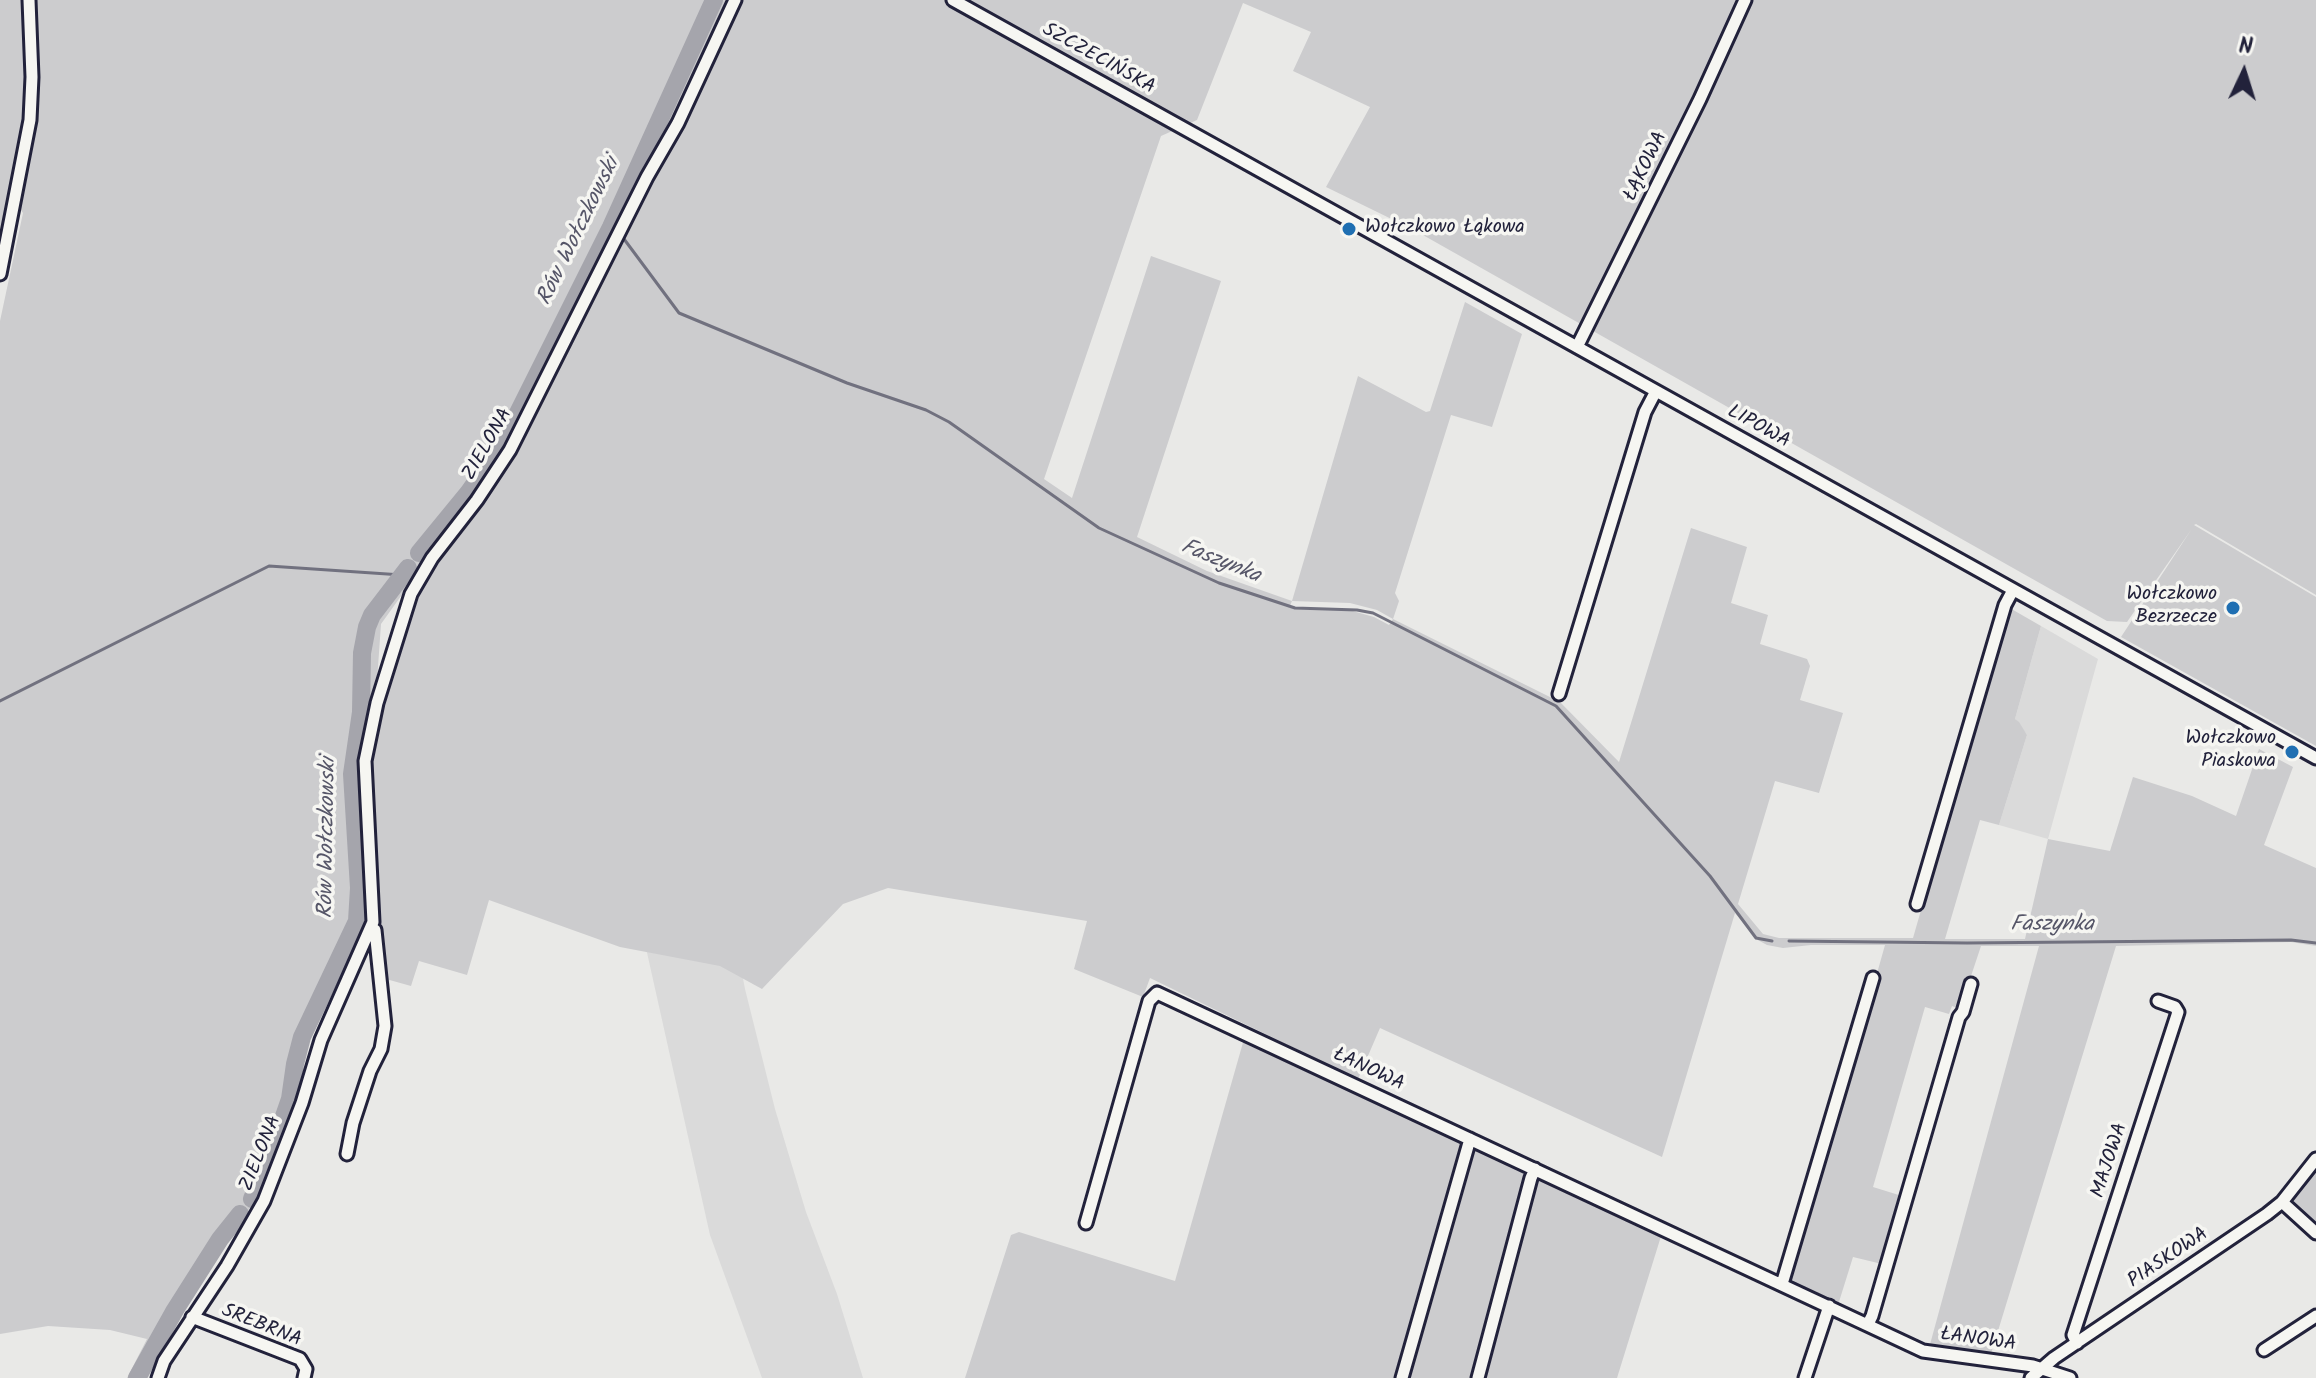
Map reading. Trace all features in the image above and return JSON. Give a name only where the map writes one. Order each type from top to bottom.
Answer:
[{"type":"street","points":[[0,274],[30,120],[29,0]]},
{"type":"street","name":"ZIELONA","points":[[158,1378],[164,1361],[227,1266],[264,1201],[302,1103],[321,1040],[371,928],[374,915],[365,761],[377,703],[405,608],[426,568],[510,450],[647,177],[678,123],[735,0]]},
{"type":"street","name":"SZCZECIŃSKA","points":[[953,0],[1184,128]]},
{"type":"street","name":"ŁĄKOWA","points":[[1577,347],[1700,99],[1745,0]]},
{"type":"street","name":"LIPOWA","points":[[1184,128],[2316,758]]},
{"type":"street","points":[[1559,694],[1645,412],[1656,391]]},
{"type":"street","points":[[1917,904],[2005,605],[2013,590]]},
{"type":"street","name":"ZIELONA","points":[[347,1154],[353,1123],[370,1071],[381,1049],[385,1026],[375,930],[371,928]]},
{"type":"street","points":[[1782,1284],[1873,978]]},
{"type":"street","points":[[1868,1324],[1971,984]]},
{"type":"street","name":"ŁANOWA","points":[[1086,1223],[1149,1001],[1157,993],[1923,1351],[2033,1366],[2036,1374],[2070,1378]]},
{"type":"street","name":"MAJOWA","points":[[2077,1343],[2073,1335],[2178,1012],[2175,1007],[2158,1001]]},
{"type":"street","points":[[1402,1378],[1470,1139]]},
{"type":"street","name":"PIASKOWA","points":[[2036,1374],[2282,1202],[2316,1159]]},
{"type":"street","points":[[1478,1378],[1535,1169]]},
{"type":"street","points":[[2282,1202],[2316,1233]]},
{"type":"street","points":[[1805,1378],[1829,1306]]},
{"type":"street","points":[[2264,1350],[2316,1316]]},
{"type":"street","name":"SREBRNA","points":[[192,1317],[300,1359],[306,1369],[304,1378]]},
{"type":"shaded area","points":[[0,0],[2316,0],[2316,595],[2194,525],[2316,597],[2316,746],[2121,637],[2191,530],[2127,622],[2107,621],[1414,230],[1326,187],[1370,107],[1293,71],[1311,32],[1243,3],[1197,120],[1161,136],[1044,479],[1072,498],[1151,256],[1221,281],[1137,537],[1207,571],[1292,601],[1289,608],[1349,610],[1389,625],[1393,619],[1560,702],[1619,762],[1691,528],[1747,547],[1731,603],[1768,615],[1760,644],[1807,659],[1810,666],[1800,700],[1843,713],[1819,793],[1775,781],[1738,904],[1763,934],[1779,938],[1913,938],[2008,607],[2041,626],[2015,719],[2027,735],[1999,825],[1980,820],[1945,939],[2025,939],[2048,839],[2110,851],[2133,777],[2192,796],[2236,816],[2259,749],[2293,767],[2264,845],[2316,868],[2316,946],[2291,942],[2116,946],[1990,1357],[1929,1348],[2039,946],[1981,946],[1960,1009],[1952,1006],[1949,1014],[1925,1007],[1873,1187],[1902,1196],[1882,1264],[1853,1257],[1838,1305],[1790,1282],[1885,945],[1783,948],[1767,945],[1756,939],[1735,913],[1662,1157],[1380,1028],[1358,1079],[1150,978],[1143,997],[1074,969],[1087,921],[888,888],[843,904],[762,989],[720,966],[620,947],[489,900],[467,975],[419,961],[411,986],[386,979],[376,872],[371,764],[385,695],[413,604],[434,565],[509,467],[660,165],[649,160],[494,466],[381,624],[377,681],[360,759],[366,911],[301,1061],[292,1106],[251,1206],[162,1346],[148,1378],[127,1378],[147,1339],[110,1330],[48,1326],[0,1334],[0,321],[23,213],[11,196],[0,245]]},
{"type":"shaded area","points":[[736,0],[730,910],[745,989],[775,1109],[806,1212],[837,1294],[863,1378],[762,1378],[710,1235],[623,845],[464,557],[447,543],[513,465],[542,326]]},
{"type":"shaded area","points":[[1465,302],[1522,334],[1492,427],[1451,415],[1395,593],[1399,601],[1393,619],[1377,610],[1350,603],[1292,601],[1358,376],[1426,412],[1430,411]]},
{"type":"shaded area","points":[[2041,626],[2098,659],[2048,839],[1999,825],[2027,735],[2015,719]]},
{"type":"shaded area","points":[[1244,1039],[1662,1233],[1617,1378],[965,1378],[1011,1235],[1019,1232],[1175,1281]]},
{"type":"shaded area","points":[[2316,1169],[2316,1224],[2291,1201]]},
{"type":"waterway","name":"Rów Wołczkowski","points":[[419,553],[469,492],[502,445],[611,227],[714,0]]},
{"type":"waterway","name":"Faszynka","points":[[624,239],[679,313],[847,383],[926,410],[949,422],[1099,528],[1219,583],[1295,608],[1373,613],[1556,706],[1710,876],[1756,938],[1772,941]]},
{"type":"waterway","points":[[0,701],[269,566],[402,575]]},
{"type":"waterway","name":"Rów Wołczkowski","points":[[252,1199],[290,1099],[302,1037],[357,921],[359,888],[352,774],[361,712],[362,653],[372,615],[408,568]]},
{"type":"waterway","name":"Faszynka","points":[[1789,941],[2291,940],[2316,943]]},
{"type":"waterway","name":"Rów Wołczkowski","points":[[137,1378],[175,1310],[220,1239],[240,1214]]},
{"type":"place","name":"Wołczkowo Łąkowa","points":[[1349,229]]},
{"type":"place","name":"Wołczkowo Bezrzecze","points":[[2233,608]]},
{"type":"place","name":"Wołczkowo Piaskowa","points":[[2292,752]]}]
